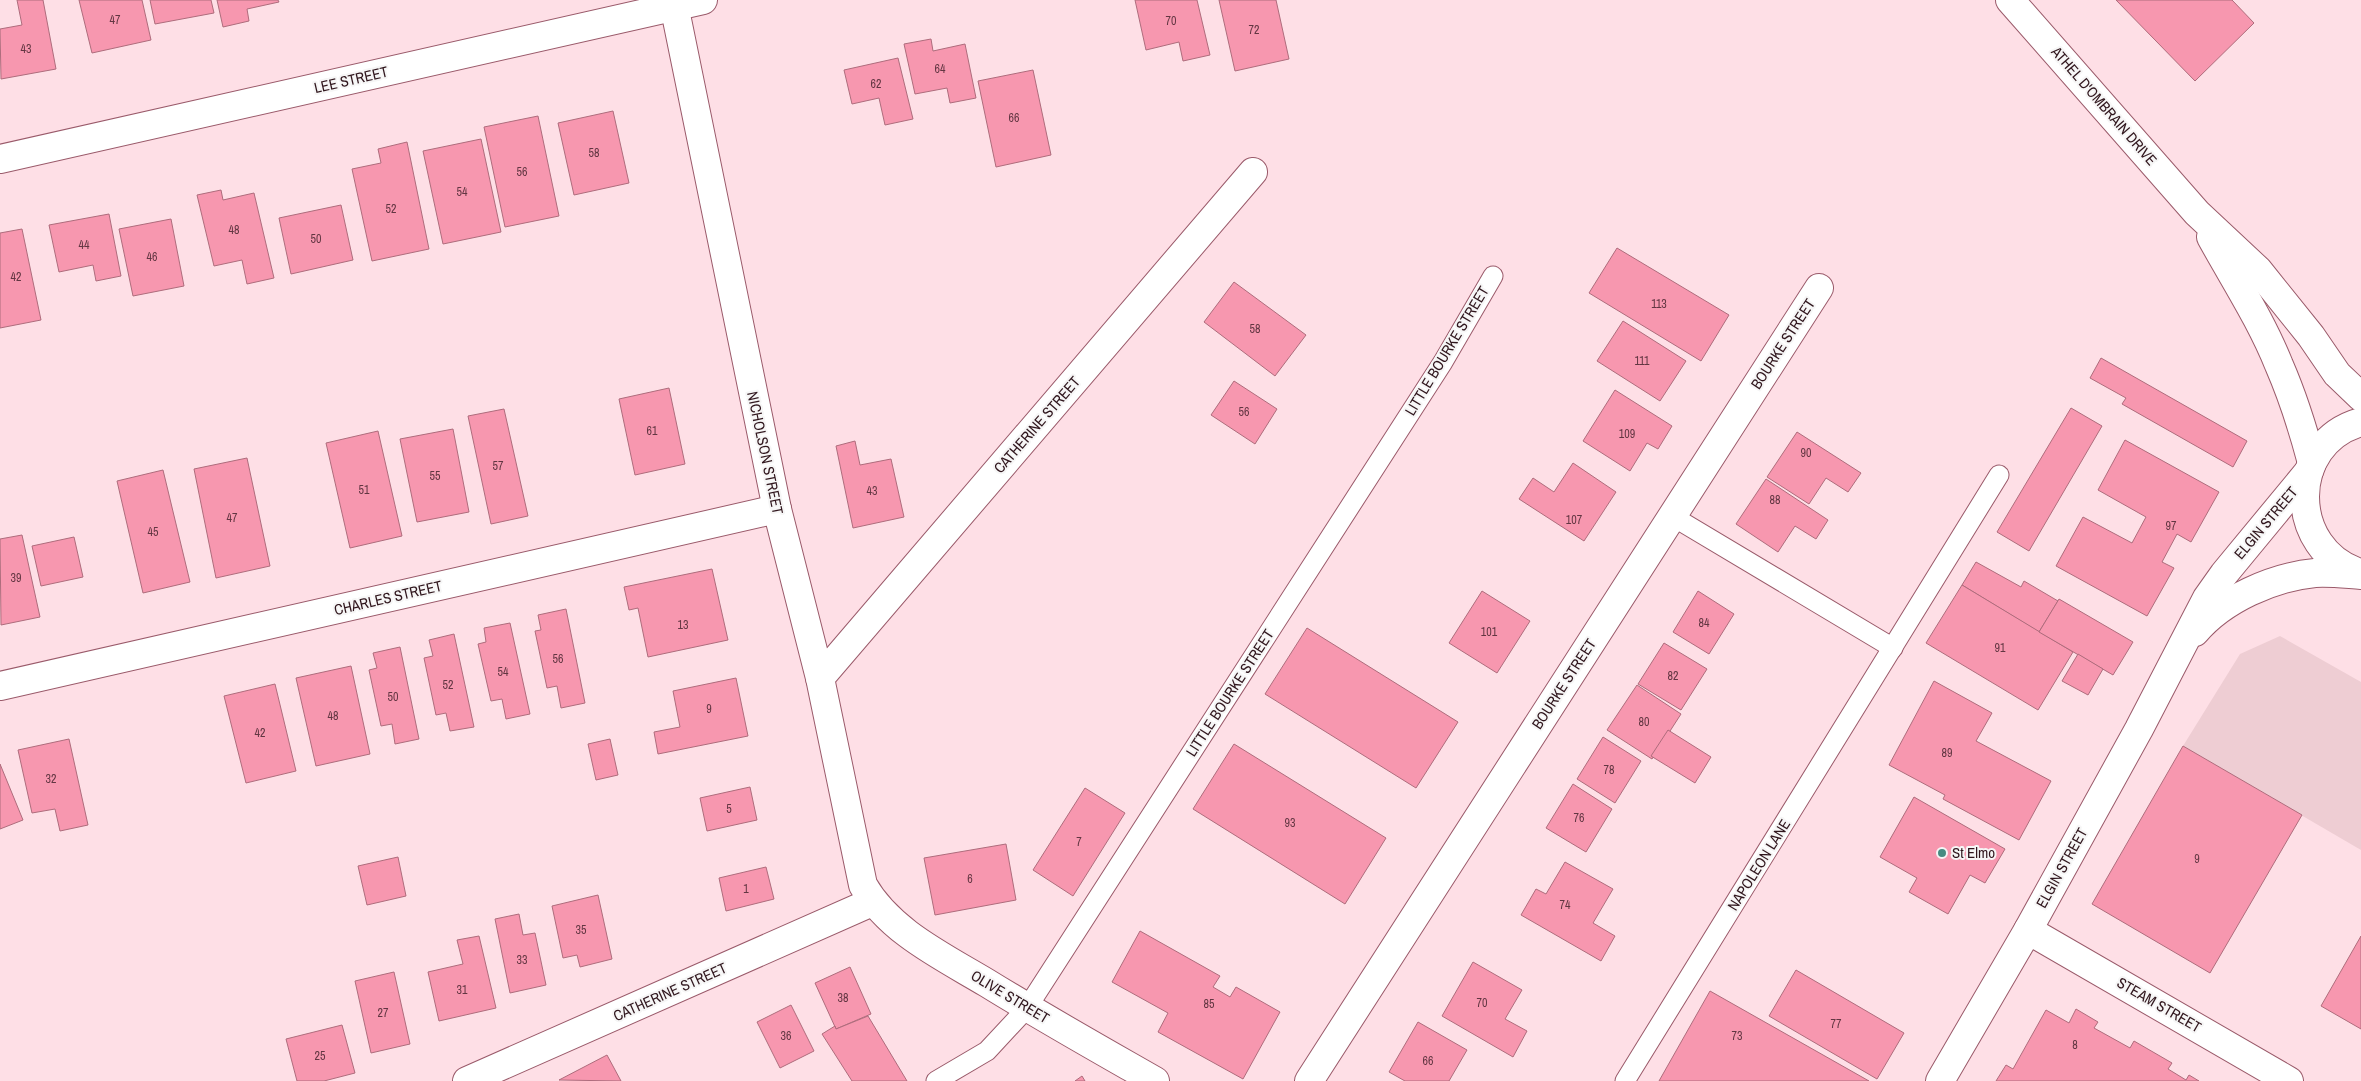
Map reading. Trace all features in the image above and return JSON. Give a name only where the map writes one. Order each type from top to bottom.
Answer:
[{"type":"street","name":"LEE STREET","points":[[0,159],[674,3],[703,0]]},
{"type":"street","name":"ATHEL D'OMBRAIN DRIVE","points":[[2010,0],[2197,213],[2258,270],[2311,336],[2337,374],[2361,397]]},
{"type":"street","name":"NICHOLSON STREET","points":[[674,3],[777,509],[820,678],[857,867],[862,885],[872,902]]},
{"type":"street","name":"CATHERINE STREET","points":[[820,678],[1254,172]]},
{"type":"street","name":"ATHEL D'OMBRAIN DRIVE","points":[[2197,213],[2257,318],[2279,364],[2304,432],[2310,467]]},
{"type":"street","name":"BOURKE STREET","points":[[1309,1081],[1819,288]]},
{"type":"street","name":"ELGIN STREET","points":[[1940,1081],[2028,930],[2134,738],[2207,598],[2310,467],[2324,446],[2340,432],[2361,422]]},
{"type":"street","points":[[2310,467],[2304,490],[2305,509],[2310,528],[2319,544],[2332,558],[2348,570],[2361,574]]},
{"type":"street","name":"CHARLES STREET","points":[[0,686],[777,509]]},
{"type":"street","name":"ELGIN STREET","points":[[2179,652],[2197,629],[2214,614],[2259,588],[2293,577],[2316,573],[2361,574]]},
{"type":"street","name":"CATHERINE STREET","points":[[467,1081],[872,902]]},
{"type":"street","name":"OLIVE STREET","points":[[872,902],[887,918],[926,946],[1027,1008],[1155,1081]]},
{"type":"street","name":"STEAM STREET","points":[[2028,930],[2289,1081]]},
{"type":"lane","name":"LITTLE BOURKE STREET","points":[[936,1081],[987,1051],[1027,1008],[1443,362],[1493,276]]},
{"type":"lane","name":"NAPOLEON LANE","points":[[1625,1081],[1999,475]]},
{"type":"lane","points":[[1672,516],[1893,648]]},
{"type":"shaded area","points":[[2280,636],[2361,682],[2361,850],[2183,746],[2240,654]]},
{"type":"building","points":[[17,0],[43,0],[56,69],[1,79],[0,29],[22,25]]},
{"type":"building","points":[[79,0],[142,0],[151,40],[92,53]]},
{"type":"building","points":[[150,0],[211,0],[214,13],[155,24]]},
{"type":"building","points":[[217,0],[278,0],[279,2],[247,9],[249,21],[223,27]]},
{"type":"building","points":[[1135,0],[1197,0],[1210,55],[1183,61],[1179,42],[1146,50]]},
{"type":"building","points":[[1219,0],[1276,0],[1289,59],[1235,71]]},
{"type":"building","points":[[2116,0],[2232,0],[2254,23],[2195,81]]},
{"type":"building","points":[[931,39],[933,51],[965,44],[976,98],[950,103],[947,88],[915,94],[904,44]]},
{"type":"building","points":[[898,58],[913,119],[885,125],[879,98],[852,104],[844,70]]},
{"type":"building","points":[[1033,70],[1051,155],[996,167],[978,81]]},
{"type":"building","points":[[613,111],[629,183],[574,195],[558,123]]},
{"type":"building","points":[[538,116],[559,216],[505,227],[484,127]]},
{"type":"building","points":[[481,139],[501,232],[443,244],[423,151]]},
{"type":"building","points":[[407,142],[429,249],[372,261],[352,169],[381,163],[378,149]]},
{"type":"building","points":[[221,190],[223,200],[254,193],[274,278],[247,284],[242,260],[214,266],[197,195]]},
{"type":"building","points":[[341,205],[353,260],[291,274],[279,218]]},
{"type":"building","points":[[109,214],[121,276],[96,281],[93,265],[59,272],[49,225]]},
{"type":"building","points":[[171,219],[184,286],[133,296],[119,229]]},
{"type":"building","points":[[22,229],[41,320],[0,328],[0,233]]},
{"type":"building","points":[[1617,248],[1729,315],[1701,361],[1589,293]]},
{"type":"building","points":[[1234,282],[1306,335],[1275,376],[1204,322]]},
{"type":"building","points":[[1623,321],[1686,361],[1660,401],[1597,361]]},
{"type":"building","points":[[2101,358],[2247,441],[2233,467],[2122,404],[2126,398],[2090,378]]},
{"type":"building","points":[[1234,381],[1277,409],[1255,444],[1211,415]]},
{"type":"building","points":[[669,388],[685,464],[635,475],[619,399]]},
{"type":"building","points":[[1615,390],[1672,426],[1658,449],[1647,443],[1630,471],[1583,441]]},
{"type":"building","points":[[2071,408],[2102,426],[2029,551],[1997,532]]},
{"type":"building","points":[[504,409],[528,516],[491,524],[468,416]]},
{"type":"building","points":[[453,429],[469,512],[417,522],[400,439]]},
{"type":"building","points":[[378,431],[402,536],[350,548],[326,443]]},
{"type":"building","points":[[1797,432],[1861,473],[1848,492],[1826,478],[1809,504],[1767,477]]},
{"type":"building","points":[[2125,440],[2219,492],[2191,542],[2177,534],[2162,562],[2174,568],[2147,616],[2056,566],[2083,517],[2132,543],[2146,517],[2098,490]]},
{"type":"building","points":[[855,441],[860,465],[891,459],[904,517],[853,528],[836,446]]},
{"type":"building","points":[[247,458],[270,566],[216,578],[194,469]]},
{"type":"building","points":[[1573,463],[1616,492],[1584,541],[1519,499],[1533,478],[1554,492]]},
{"type":"building","points":[[163,470],[190,582],[143,593],[117,481]]},
{"type":"building","points":[[1766,479],[1828,520],[1816,539],[1795,526],[1778,552],[1736,524]]},
{"type":"building","points":[[22,535],[40,617],[1,625],[0,539]]},
{"type":"building","points":[[74,537],[83,577],[41,586],[32,546]]},
{"type":"building","points":[[1976,562],[2021,587],[2024,581],[2058,601],[2039,632],[1962,585]]},
{"type":"building","points":[[712,569],[728,640],[648,657],[638,608],[629,610],[624,587]]},
{"type":"building","points":[[1962,585],[2073,652],[2038,710],[1926,643]]},
{"type":"building","points":[[1482,591],[1530,621],[1497,673],[1449,643]]},
{"type":"building","points":[[1698,591],[1734,614],[1709,654],[1673,632]]},
{"type":"building","points":[[2059,599],[2133,642],[2113,675],[2039,632]]},
{"type":"building","points":[[566,609],[585,703],[561,708],[557,686],[547,688],[535,631],[541,630],[538,615]]},
{"type":"building","points":[[510,623],[530,714],[506,719],[502,699],[491,701],[478,644],[486,642],[484,628]]},
{"type":"building","points":[[1307,628],[1458,722],[1416,788],[1265,694]]},
{"type":"building","points":[[454,634],[474,727],[450,731],[446,713],[436,715],[424,658],[433,656],[429,640]]},
{"type":"building","points":[[1664,643],[1707,669],[1681,710],[1638,684]]},
{"type":"building","points":[[400,647],[419,739],[395,744],[392,724],[381,726],[369,670],[377,668],[373,653]]},
{"type":"building","points":[[2078,654],[2103,669],[2088,695],[2062,681]]},
{"type":"building","points":[[351,666],[370,754],[316,766],[296,678]]},
{"type":"building","points":[[736,678],[748,736],[658,754],[654,732],[680,727],[673,691]]},
{"type":"building","points":[[1934,681],[1992,713],[1976,741],[2051,781],[2019,840],[1943,799],[1945,795],[1889,765]]},
{"type":"building","points":[[275,684],[296,771],[246,783],[224,696]]},
{"type":"building","points":[[1637,685],[1681,714],[1652,759],[1607,730]]},
{"type":"building","points":[[1668,730],[1711,757],[1695,783],[1651,756]]},
{"type":"building","points":[[1603,737],[1641,761],[1615,803],[1577,779]]},
{"type":"building","points":[[69,739],[88,825],[60,831],[55,809],[32,813],[18,750]]},
{"type":"building","points":[[610,739],[618,775],[596,780],[588,744]]},
{"type":"building","points":[[1234,744],[1386,838],[1345,904],[1193,809]]},
{"type":"building","points":[[2183,746],[2302,815],[2210,973],[2092,904]]},
{"type":"building","points":[[0,764],[23,820],[0,829]]},
{"type":"building","points":[[1573,784],[1612,809],[1586,852],[1546,828]]},
{"type":"building","points":[[750,787],[757,820],[707,831],[700,798]]},
{"type":"building","points":[[1085,788],[1125,813],[1073,896],[1033,870]]},
{"type":"building","name":"St Elmo","points":[[1914,797],[2005,849],[1985,883],[1970,875],[1948,914],[1909,892],[1917,878],[1880,857]]},
{"type":"building","points":[[1006,844],[1016,900],[935,915],[924,858]]},
{"type":"building","points":[[398,857],[406,896],[367,905],[358,866]]},
{"type":"building","points":[[1565,862],[1613,889],[1593,923],[1615,936],[1601,961],[1521,915],[1536,889],[1546,894]]},
{"type":"building","points":[[766,867],[774,899],[726,911],[719,878]]},
{"type":"building","points":[[598,895],[612,959],[580,967],[577,955],[563,958],[552,906]]},
{"type":"building","points":[[519,914],[523,935],[535,933],[546,985],[510,993],[495,919]]},
{"type":"building","points":[[1140,931],[1220,976],[1213,987],[1230,997],[1236,987],[1280,1012],[1243,1079],[1158,1032],[1168,1013],[1112,982]]},
{"type":"building","points":[[479,936],[496,1008],[439,1021],[428,972],[463,964],[457,940]]},
{"type":"building","points":[[2361,936],[2361,1029],[2321,1006]]},
{"type":"building","points":[[1473,962],[1522,990],[1505,1019],[1527,1031],[1513,1057],[1442,1016]]},
{"type":"building","points":[[850,967],[871,1014],[836,1029],[815,983]]},
{"type":"building","points":[[1796,970],[1904,1033],[1877,1079],[1769,1016]]},
{"type":"building","points":[[394,972],[410,1044],[371,1053],[355,981]]},
{"type":"building","points":[[1710,991],[1869,1081],[1659,1081]]},
{"type":"building","points":[[791,1005],[814,1051],[780,1068],[757,1022]]},
{"type":"building","points":[[2076,1009],[2098,1022],[2094,1028],[2130,1048],[2134,1041],[2172,1063],[2168,1069],[2186,1080],[2189,1075],[2199,1081],[1996,1081],[2006,1065],[2013,1069],[2046,1010],[2069,1023]]},
{"type":"building","points":[[868,1016],[907,1081],[852,1081],[822,1034],[835,1026],[836,1029]]},
{"type":"building","points":[[1418,1022],[1467,1050],[1449,1081],[1405,1081],[1389,1072]]},
{"type":"building","points":[[342,1025],[355,1073],[324,1081],[297,1081],[286,1039]]},
{"type":"building","points":[[607,1055],[621,1081],[559,1080]]},
{"type":"building","points":[[1082,1076],[1085,1081],[1075,1081]]},
{"type":"place","name":"St Elmo","points":[[1942,853]]}]
